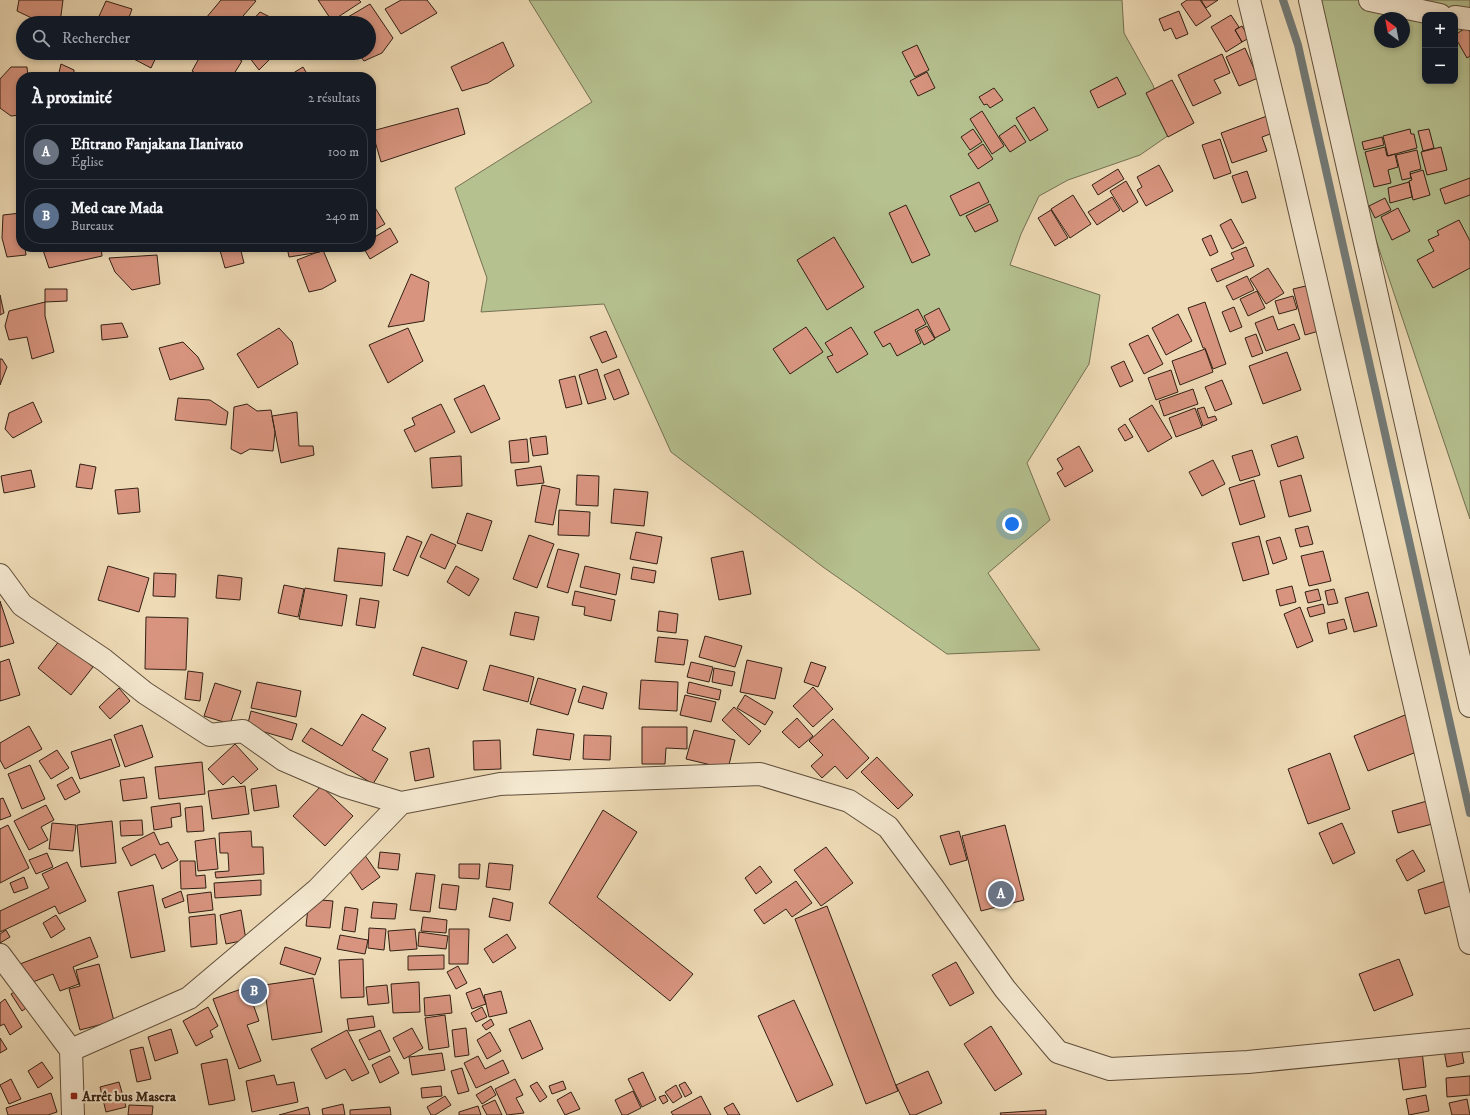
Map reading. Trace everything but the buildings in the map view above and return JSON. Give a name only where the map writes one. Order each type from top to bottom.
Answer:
[{"type":"street","points":[[1249,0],[1288,160],[1470,943]]},
{"type":"street","points":[[1310,0],[1470,706]]},
{"type":"street","points":[[1370,0],[1426,12]]},
{"type":"street","points":[[1458,17],[1470,19]]},
{"type":"street","points":[[0,575],[22,605],[104,660],[145,693],[210,735],[244,731],[284,760],[344,786],[401,803],[500,784],[760,774],[849,801],[888,827],[1005,989],[1058,1052],[1110,1069],[1248,1062],[1470,1040]]},
{"type":"street","points":[[71,1050],[189,998],[317,890],[401,803]]},
{"type":"street","points":[[0,955],[71,1050],[73,1115]]},
{"type":"green space","points":[[529,0],[1122,0],[1124,33],[1153,85],[1169,135],[1140,155],[1068,180],[1039,196],[1021,234],[1010,265],[1100,295],[1089,364],[1027,463],[1050,520],[988,573],[1040,650],[947,654],[823,567],[671,452],[604,304],[481,312],[487,278],[455,188],[592,102]]},
{"type":"green space","points":[[1315,0],[1470,0],[1470,519],[1375,237]]},
{"type":"waterway","points":[[1283,0],[1298,45],[1470,813]]},
{"type":"place","name":"Efitrano Fanjakana Ilanivato","points":[[1001,894]]},
{"type":"place","name":"Med care Mada","points":[[254,991]]},
{"type":"place","name":"Arrêt bus Masera","points":[[74,1096]]}]
